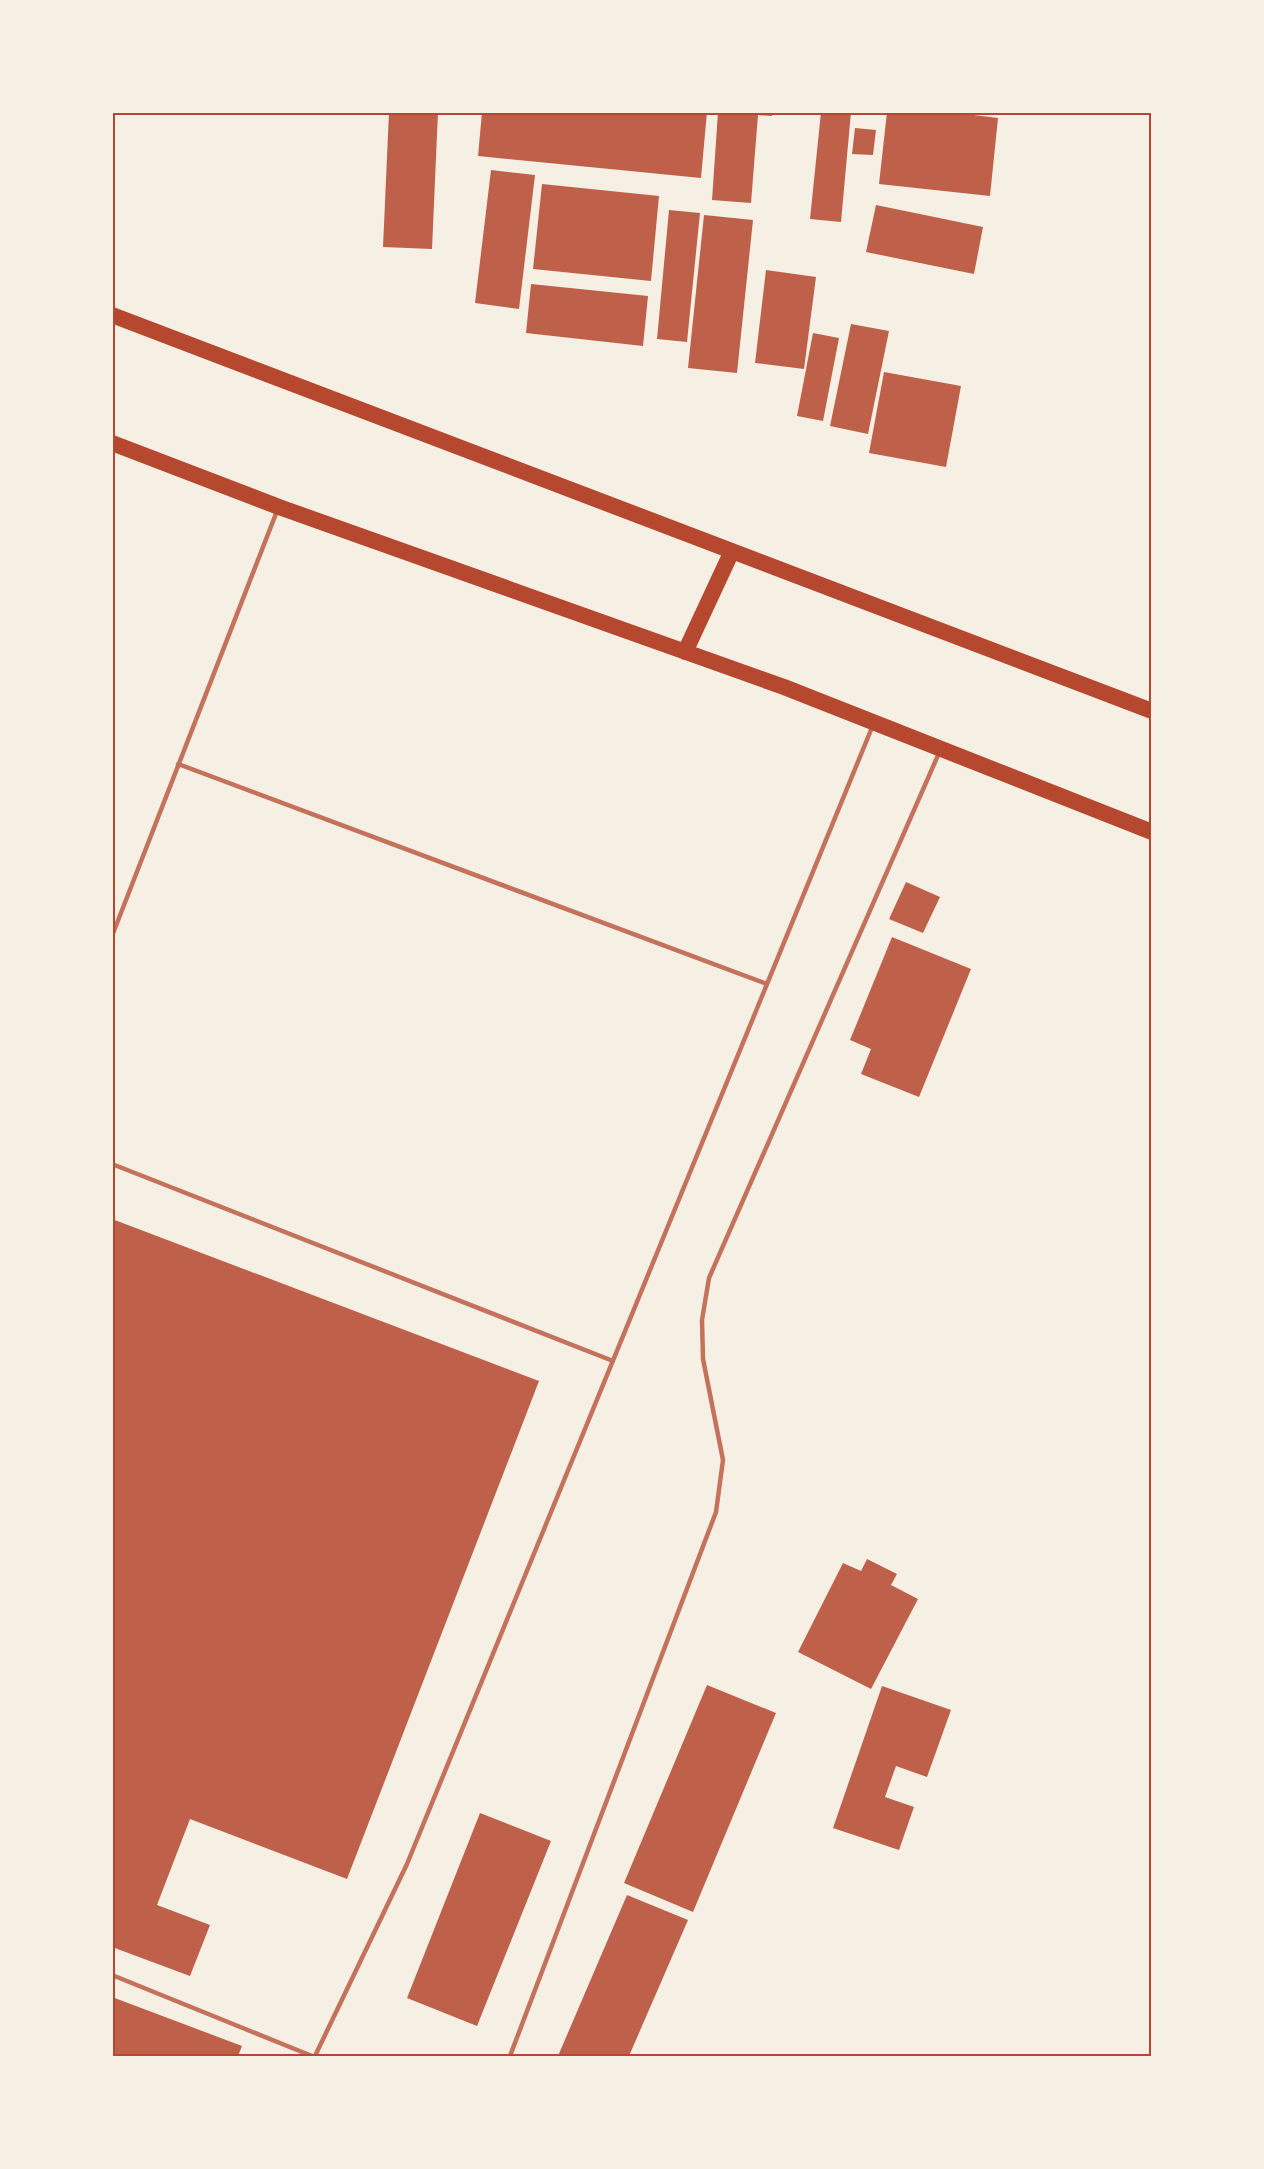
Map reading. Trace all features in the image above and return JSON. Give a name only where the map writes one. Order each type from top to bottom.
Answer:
[{"type":"highway","points":[[112,315],[1152,711]]},
{"type":"highway","points":[[112,443],[279,507],[784,687],[1152,832]]},
{"type":"highway","points":[[685,652],[732,551]]},
{"type":"lane","points":[[112,936],[279,507]]},
{"type":"lane","points":[[112,1975],[314,2056],[406,1864],[874,723]]},
{"type":"lane","points":[[510,2056],[716,1512],[723,1460],[703,1359],[702,1320],[709,1278],[941,749]]},
{"type":"lane","points":[[178,764],[767,984]]},
{"type":"lane","points":[[112,1164],[613,1361]]},
{"type":"building","points":[[389,112],[438,112],[432,249],[383,247]]},
{"type":"building","points":[[482,112],[707,112],[701,178],[478,156]]},
{"type":"building","points":[[718,112],[773,112],[772,116],[758,115],[751,203],[712,200]]},
{"type":"building","points":[[821,112],[851,112],[841,222],[810,219]]},
{"type":"building","points":[[887,112],[949,112],[998,118],[990,196],[879,184]]},
{"type":"building","points":[[855,128],[876,130],[873,155],[852,154]]},
{"type":"building","points":[[491,170],[535,175],[519,309],[475,303]]},
{"type":"building","points":[[542,184],[659,196],[651,281],[533,269]]},
{"type":"building","points":[[876,205],[983,227],[974,274],[866,252]]},
{"type":"building","points":[[669,210],[700,213],[687,342],[657,339]]},
{"type":"building","points":[[704,215],[753,220],[737,373],[688,368]]},
{"type":"building","points":[[766,270],[816,277],[804,369],[755,363]]},
{"type":"building","points":[[531,284],[648,296],[643,346],[526,333]]},
{"type":"building","points":[[851,324],[889,331],[868,434],[830,426]]},
{"type":"building","points":[[813,333],[839,338],[823,421],[797,416]]},
{"type":"building","points":[[884,372],[961,386],[946,467],[869,453]]},
{"type":"building","points":[[906,882],[940,897],[923,933],[889,919]]},
{"type":"building","points":[[892,937],[971,969],[919,1097],[861,1074],[871,1049],[850,1040]]},
{"type":"building","points":[[112,1219],[539,1381],[347,1879],[190,1819],[157,1905],[210,1925],[190,1976],[112,1947]]},
{"type":"building","points":[[867,1559],[897,1574],[891,1585],[918,1599],[871,1689],[798,1652],[843,1563],[861,1571]]},
{"type":"building","points":[[707,1685],[776,1713],[693,1912],[624,1883]]},
{"type":"building","points":[[882,1686],[951,1710],[927,1777],[896,1766],[885,1797],[914,1807],[899,1850],[833,1828]]},
{"type":"building","points":[[480,1813],[551,1841],[477,2026],[407,1998]]},
{"type":"building","points":[[627,1895],[688,1920],[629,2056],[558,2056]]},
{"type":"building","points":[[112,1997],[242,2046],[238,2056],[112,2056]]}]
